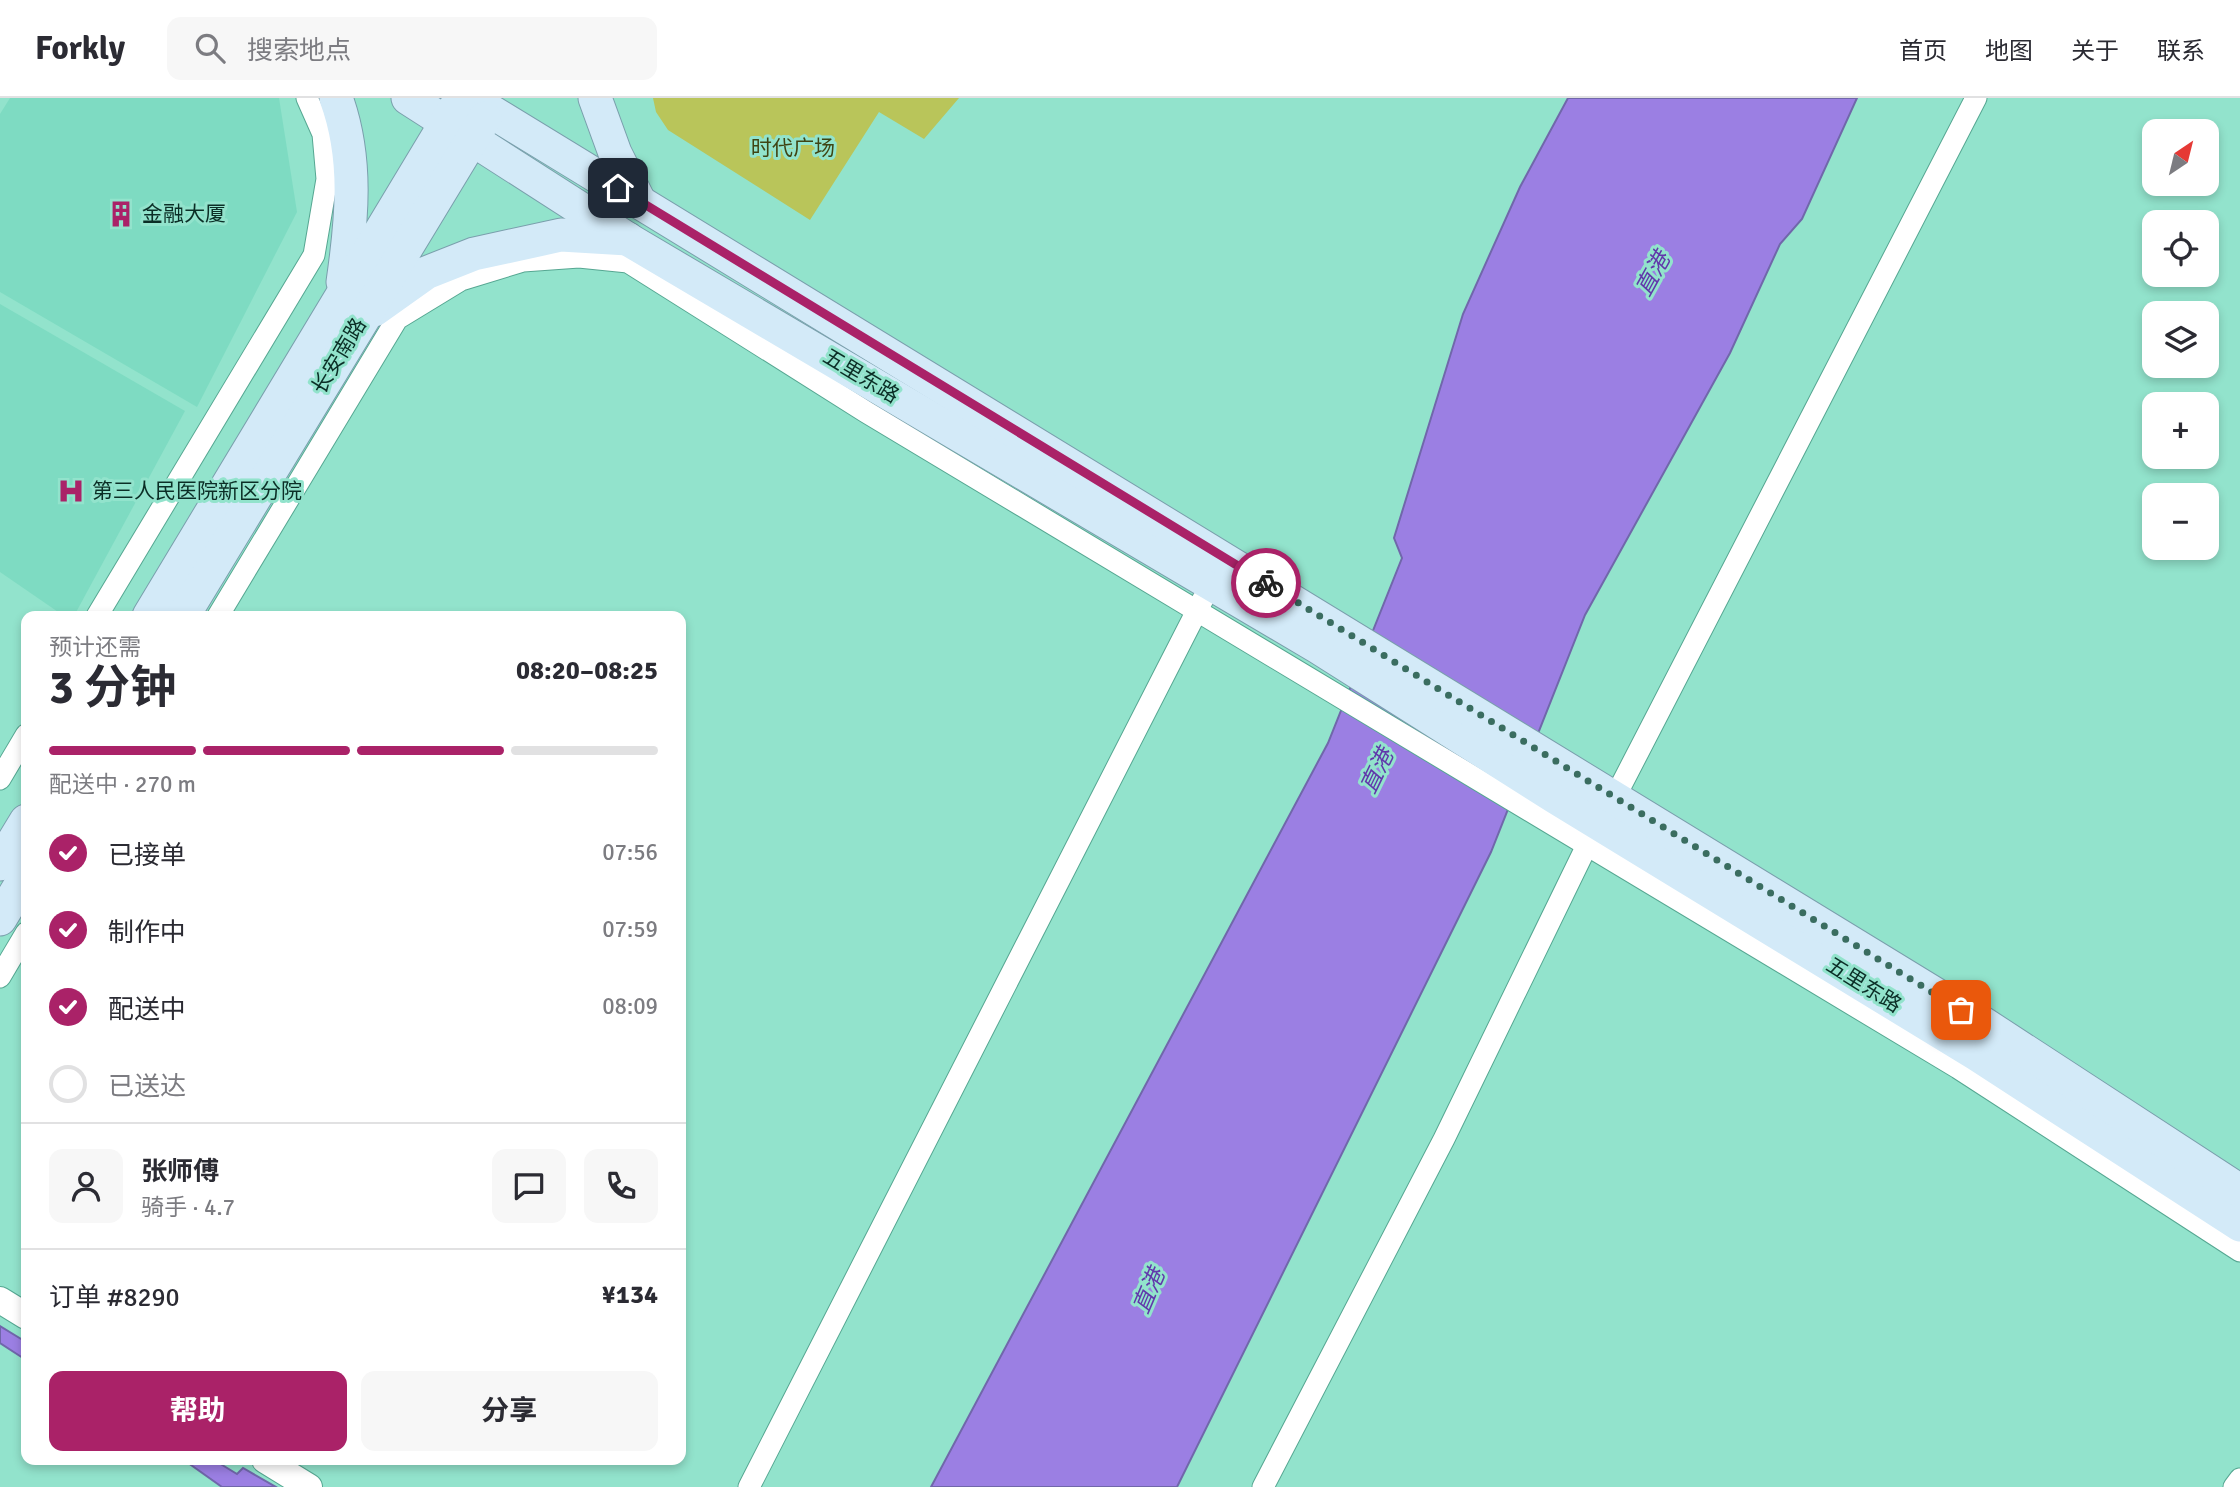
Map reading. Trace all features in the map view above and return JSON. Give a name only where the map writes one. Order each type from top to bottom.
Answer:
[{"type":"main road","points":[[336,98],[345,130],[352,189],[351,309],[426,272],[474,254],[561,235],[629,240]]},
{"type":"main road","name":"五里东路","points":[[408,98],[473,111],[639,201],[1211,584]]},
{"type":"main road","points":[[596,98],[615,153],[639,201]]},
{"type":"main road","name":"长安南路","points":[[152,611],[351,309],[473,111]]},
{"type":"main road","name":"五里东路","points":[[473,111],[629,240],[1319,648],[1976,1054],[2240,1224]]},
{"type":"main road","name":"长安南路","points":[[186,611],[351,309]]},
{"type":"main road","name":"五里东路","points":[[1599,823],[1984,1024],[2240,1191]]},
{"type":"main road","points":[[0,864],[21,829]]},
{"type":"main road","points":[[0,919],[21,884]]},
{"type":"street","points":[[100,611],[314,255],[327,180],[323,134],[307,98]]},
{"type":"street","points":[[1263,1487],[1444,1139],[1599,823],[1976,98]]},
{"type":"street","points":[[221,611],[397,319],[461,280],[523,261],[579,257],[628,262],[866,412],[1211,584],[749,1487]]},
{"type":"street","points":[[0,779],[21,743]]},
{"type":"street","points":[[1599,823],[1958,1068],[2240,1251]]},
{"type":"street","points":[[0,977],[21,941]]},
{"type":"street","points":[[0,1300],[21,1313]]},
{"type":"street","points":[[273,1465],[309,1487]]},
{"type":"street","points":[[2234,1487],[2240,1479]]},
{"type":"shaded area","name":"金融大厦","points":[[10,98],[279,98],[297,212],[197,407],[0,292],[0,114]]},
{"type":"shaded area","name":"第三人民医院新区分院","points":[[0,304],[185,411],[77,611],[57,611],[0,572]]},
{"type":"green space","name":"时代广场","points":[[653,98],[959,98],[924,139],[879,112],[810,220],[668,130],[656,112]]},
{"type":"water","name":"直港","points":[[1568,98],[1857,98],[1802,219],[1780,244],[1730,353],[1585,615],[1491,852],[1177,1487],[931,1487],[1328,743],[1402,558],[1394,538],[1463,314],[1520,187]]},
{"type":"water","points":[[0,1326],[21,1339],[21,1357],[0,1343]]},
{"type":"water","points":[[191,1465],[222,1465],[237,1474],[243,1468],[276,1487],[222,1487]]},
{"type":"way so far","points":[[1266,583],[1961,1010]]},
{"type":"place","name":"金融大厦","points":[[121,214]]},
{"type":"place","name":"第三人民医院新区分院","points":[[71,491]]},
{"type":"route","points":[[618,188],[1266,583]]}]
